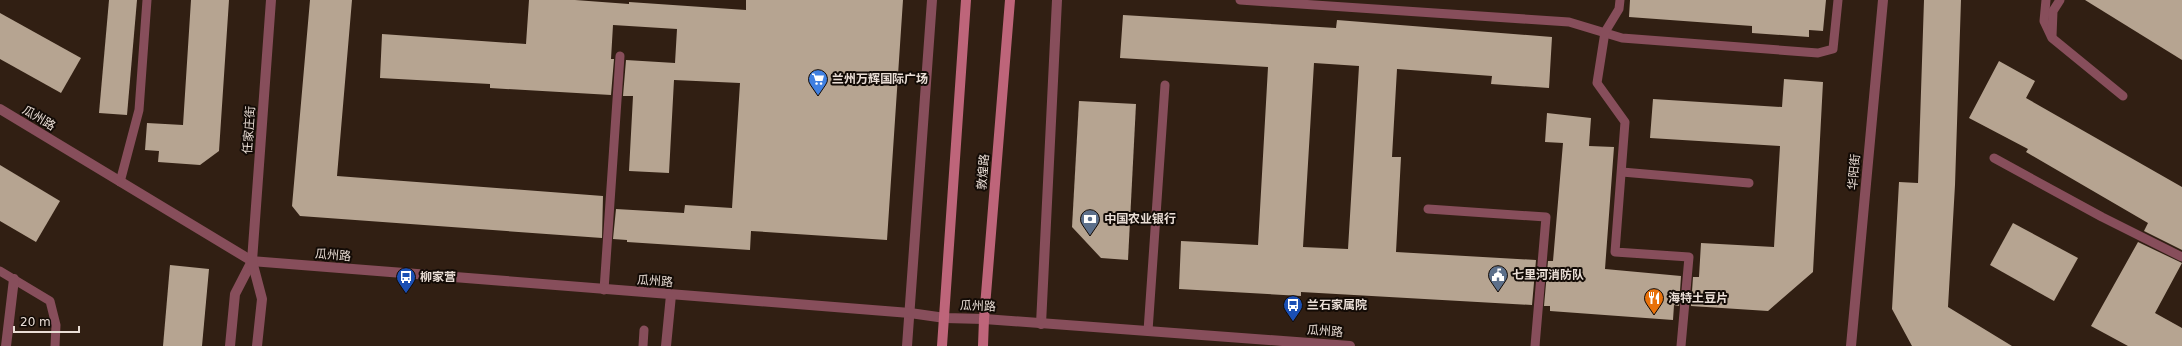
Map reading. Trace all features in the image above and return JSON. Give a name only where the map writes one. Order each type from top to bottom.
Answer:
[{"type":"main road","points":[[942,346],[966,0]]},
{"type":"main road","name":"敦煌路","points":[[983,346],[1010,0]]},
{"type":"street","name":"任家庄街","points":[[252,261],[271,0]]},
{"type":"street","points":[[908,346],[932,0]]},
{"type":"street","points":[[1041,324],[1057,0]]},
{"type":"street","name":"华阳街","points":[[1851,346],[1883,0]]},
{"type":"street","name":"瓜州路","points":[[0,109],[252,261],[910,313],[945,318],[984,319],[1350,346]]},
{"type":"street","points":[[230,346],[236,294],[252,261]]},
{"type":"street","points":[[252,261],[262,298],[257,346]]},
{"type":"street","points":[[6,346],[14,279]]},
{"type":"street","points":[[666,346],[671,295]]},
{"type":"lane","points":[[120,182],[139,110],[146,0]]},
{"type":"lane","points":[[1240,0],[1569,22],[1622,38],[1818,53],[1833,49],[1838,0]]},
{"type":"lane","points":[[1620,0],[1619,9],[1605,32],[1597,83],[1625,122],[1615,252],[1689,257],[1681,346]]},
{"type":"lane","points":[[2046,0],[2044,21],[2052,38],[2123,96]]},
{"type":"lane","points":[[2052,38],[2053,11],[2060,0]]},
{"type":"lane","points":[[604,290],[620,56]]},
{"type":"lane","points":[[1148,331],[1166,85]]},
{"type":"lane","points":[[1994,158],[2102,217],[2182,257]]},
{"type":"lane","points":[[1622,172],[1750,183]]},
{"type":"lane","points":[[1428,209],[1546,217],[1535,346]]},
{"type":"lane","points":[[0,271],[50,301],[56,325],[54,346]]},
{"type":"lane","points":[[643,346],[644,330]]},
{"type":"building","points":[[109,0],[137,0],[127,115],[99,113]]},
{"type":"building","points":[[191,0],[229,0],[219,151],[200,165],[158,162],[159,151],[145,150],[147,123],[183,125]]},
{"type":"building","points":[[310,0],[352,0],[337,176],[603,196],[602,238],[300,216],[292,206]]},
{"type":"building","points":[[529,0],[575,0],[629,4],[629,2],[746,10],[746,0],[903,0],[887,240],[751,231],[750,250],[627,242],[627,240],[613,239],[616,209],[684,213],[685,205],[732,208],[740,83],[674,80],[669,173],[629,171],[633,96],[623,96],[626,60],[675,63],[677,29],[613,25],[611,59],[614,59],[611,95],[490,88],[490,84],[380,78],[382,34],[526,44]]},
{"type":"building","points":[[1630,0],[1826,0],[1823,31],[1809,30],[1809,37],[1752,33],[1752,26],[1629,17]]},
{"type":"building","points":[[1924,0],[1961,0],[1955,185],[1948,307],[2012,346],[1912,346],[1892,309],[1899,182],[1918,183]]},
{"type":"building","points":[[2085,0],[2182,0],[2182,60]]},
{"type":"building","points":[[0,13],[81,58],[61,93],[0,59]]},
{"type":"building","points":[[1123,15],[1336,28],[1337,20],[1552,37],[1549,88],[1491,84],[1492,76],[1397,69],[1392,157],[1401,157],[1396,252],[1536,260],[1532,305],[1301,292],[1301,296],[1179,289],[1181,241],[1258,245],[1268,67],[1120,58]],"holes":[[[1314,63],[1359,66],[1348,249],[1303,247]]]},
{"type":"building","points":[[1999,61],[2035,81],[2026,98],[2182,187],[2182,250],[2144,231],[2148,223],[2026,152],[2028,149],[1969,118]]},
{"type":"building","points":[[1784,79],[1823,82],[1813,272],[1768,311],[1691,306],[1693,277],[1699,277],[1701,243],[1774,247],[1780,146],[1650,138],[1653,99],[1782,107]]},
{"type":"building","points":[[1079,101],[1136,104],[1128,260],[1101,258],[1072,227]]},
{"type":"building","points":[[1547,113],[1591,118],[1589,146],[1614,147],[1605,269],[1681,276],[1679,306],[1674,305],[1673,320],[1550,311],[1550,306],[1544,306],[1548,261],[1553,261],[1563,143],[1545,142]]},
{"type":"building","points":[[0,165],[60,201],[36,242],[0,221]]},
{"type":"building","points":[[2013,223],[2078,258],[2054,301],[1990,265]]},
{"type":"building","points":[[2138,242],[2182,263],[2155,313],[2182,328],[2182,346],[2128,346],[2091,326]]},
{"type":"building","points":[[170,265],[209,269],[202,346],[163,346]]},
{"type":"place","name":"兰州万辉国际广场","points":[[818,96]]},
{"type":"place","name":"中国农业银行","points":[[1090,236]]},
{"type":"place","name":"七里河消防队","points":[[1498,292]]},
{"type":"place","name":"柳家营","points":[[406,294]]},
{"type":"place","name":"海特土豆片","points":[[1654,315]]},
{"type":"place","name":"兰石家属院","points":[[1293,322]]}]
